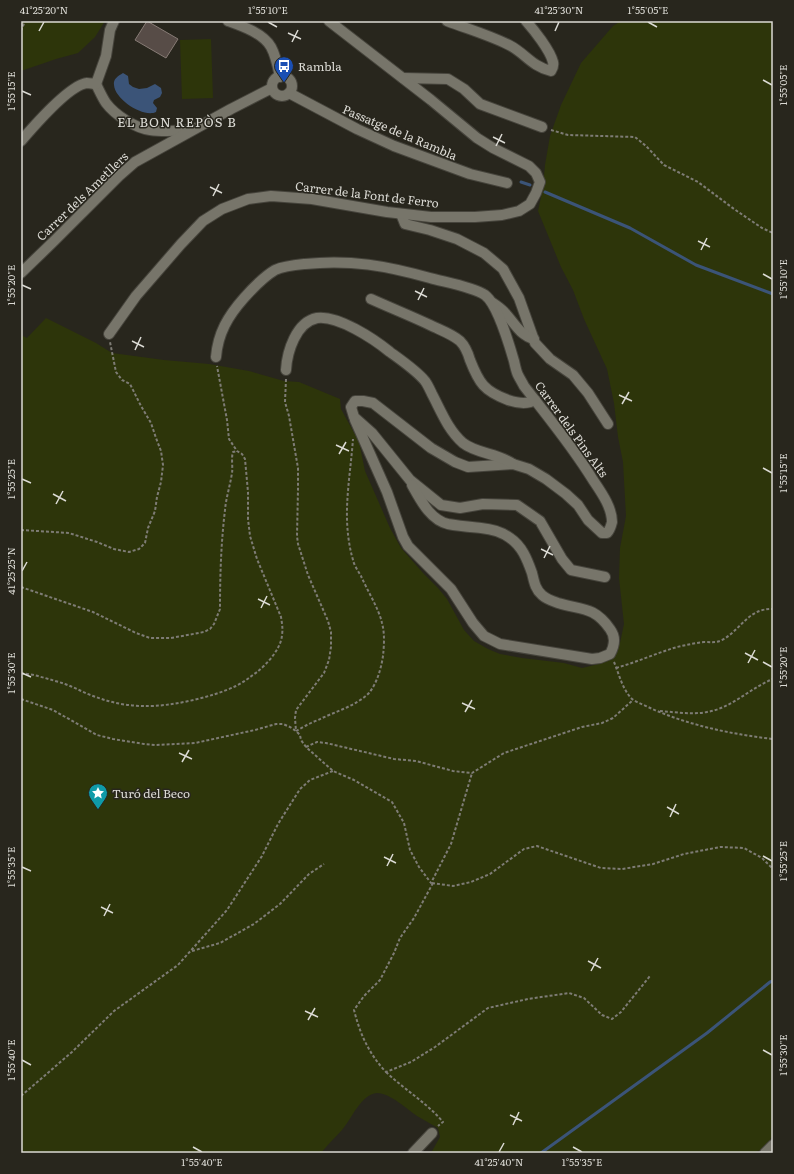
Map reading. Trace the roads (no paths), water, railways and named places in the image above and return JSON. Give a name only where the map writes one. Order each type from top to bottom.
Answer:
[{"type":"street","points":[[114,21],[110,30],[106,56],[96,84],[106,102],[118,115],[127,121],[148,130],[165,131],[193,129]]},
{"type":"street","points":[[228,21],[263,38],[270,46],[280,77]]},
{"type":"street","name":"Carrer de la Font de Ferro","points":[[109,334],[136,296],[203,221],[222,209],[248,199],[271,196],[312,199],[401,214],[431,217],[475,217],[502,215],[519,211],[530,204],[536,194],[540,182],[536,173],[529,166],[493,148],[477,138],[329,21]]},
{"type":"street","points":[[447,21],[490,36],[511,46],[537,66],[551,71],[554,67],[553,61],[535,31],[526,21]]},
{"type":"street","points":[[280,77],[286,78],[290,82],[291,88],[289,93],[284,96],[278,95],[272,88],[273,82],[280,77]]},
{"type":"street","points":[[403,78],[448,79],[464,89],[480,104],[542,127]]},
{"type":"street","points":[[21,141],[63,98],[86,83],[96,84]]},
{"type":"street","name":"Carrer dels Ametllers","points":[[21,273],[135,162],[193,129],[272,88]]},
{"type":"street","name":"Passatge de la Rambla","points":[[289,93],[357,129],[394,146],[470,174],[506,183]]},
{"type":"street","points":[[401,214],[405,224],[458,239],[484,253],[503,269],[519,298],[535,343],[550,359],[573,375],[588,393],[608,424]]},
{"type":"street","points":[[216,357],[216,347],[222,329],[235,308],[254,287],[276,270],[291,266],[314,263],[346,262],[376,265],[401,270],[472,289],[484,294],[504,312],[519,330],[527,337],[534,339]]},
{"type":"street","points":[[371,300],[437,329],[460,342],[466,350],[481,384],[491,392],[512,401],[523,403],[535,400]]},
{"type":"street","name":"Carrer dels Pins Alts","points":[[354,417],[351,407],[355,401],[373,403],[431,448],[455,462],[468,467],[513,464],[529,469],[546,479],[566,494],[578,505],[588,520],[602,533],[607,533],[610,529],[612,521],[610,510],[602,493],[573,448],[535,400],[518,374],[504,332],[490,301]]},
{"type":"street","points":[[286,370],[287,356],[292,342],[299,330],[307,322],[317,318],[340,322],[362,332],[381,344],[425,381],[446,421],[455,435],[464,444],[476,450],[506,459],[513,464]]},
{"type":"street","points":[[354,417],[372,433],[410,480],[421,500],[430,512],[438,519],[447,524],[498,532],[510,538],[520,546],[526,556],[536,588],[542,595],[552,601],[585,608],[602,619],[613,633],[615,642],[610,654],[592,659],[500,644],[484,636],[473,623],[451,589],[408,546],[403,537],[387,492],[354,417]]},
{"type":"street","points":[[410,480],[441,505],[460,508],[483,504],[517,504],[540,521],[562,559],[571,570],[605,577]]},
{"type":"street","points":[[413,1153],[432,1133]]},
{"type":"street","points":[[765,1153],[773,1144]]},
{"type":"water","points":[[123,73],[128,76],[129,84],[133,87],[139,89],[147,88],[155,84],[161,88],[162,93],[160,97],[154,100],[153,103],[157,108],[156,112],[151,113],[138,110],[125,102],[119,96],[114,85],[114,81]]},
{"type":"waterway","points":[[521,182],[530,185]]},
{"type":"waterway","points":[[545,192],[630,228],[696,265],[773,294]]},
{"type":"waterway","points":[[541,1153],[707,1033],[773,981]]},
{"type":"place","name":"Rambla","points":[[284,83]]},
{"type":"place","name":"Turó del Beco","points":[[98,810]]},
{"type":"district","name":"EL BON REPÒS B","points":[[177,121]]}]
